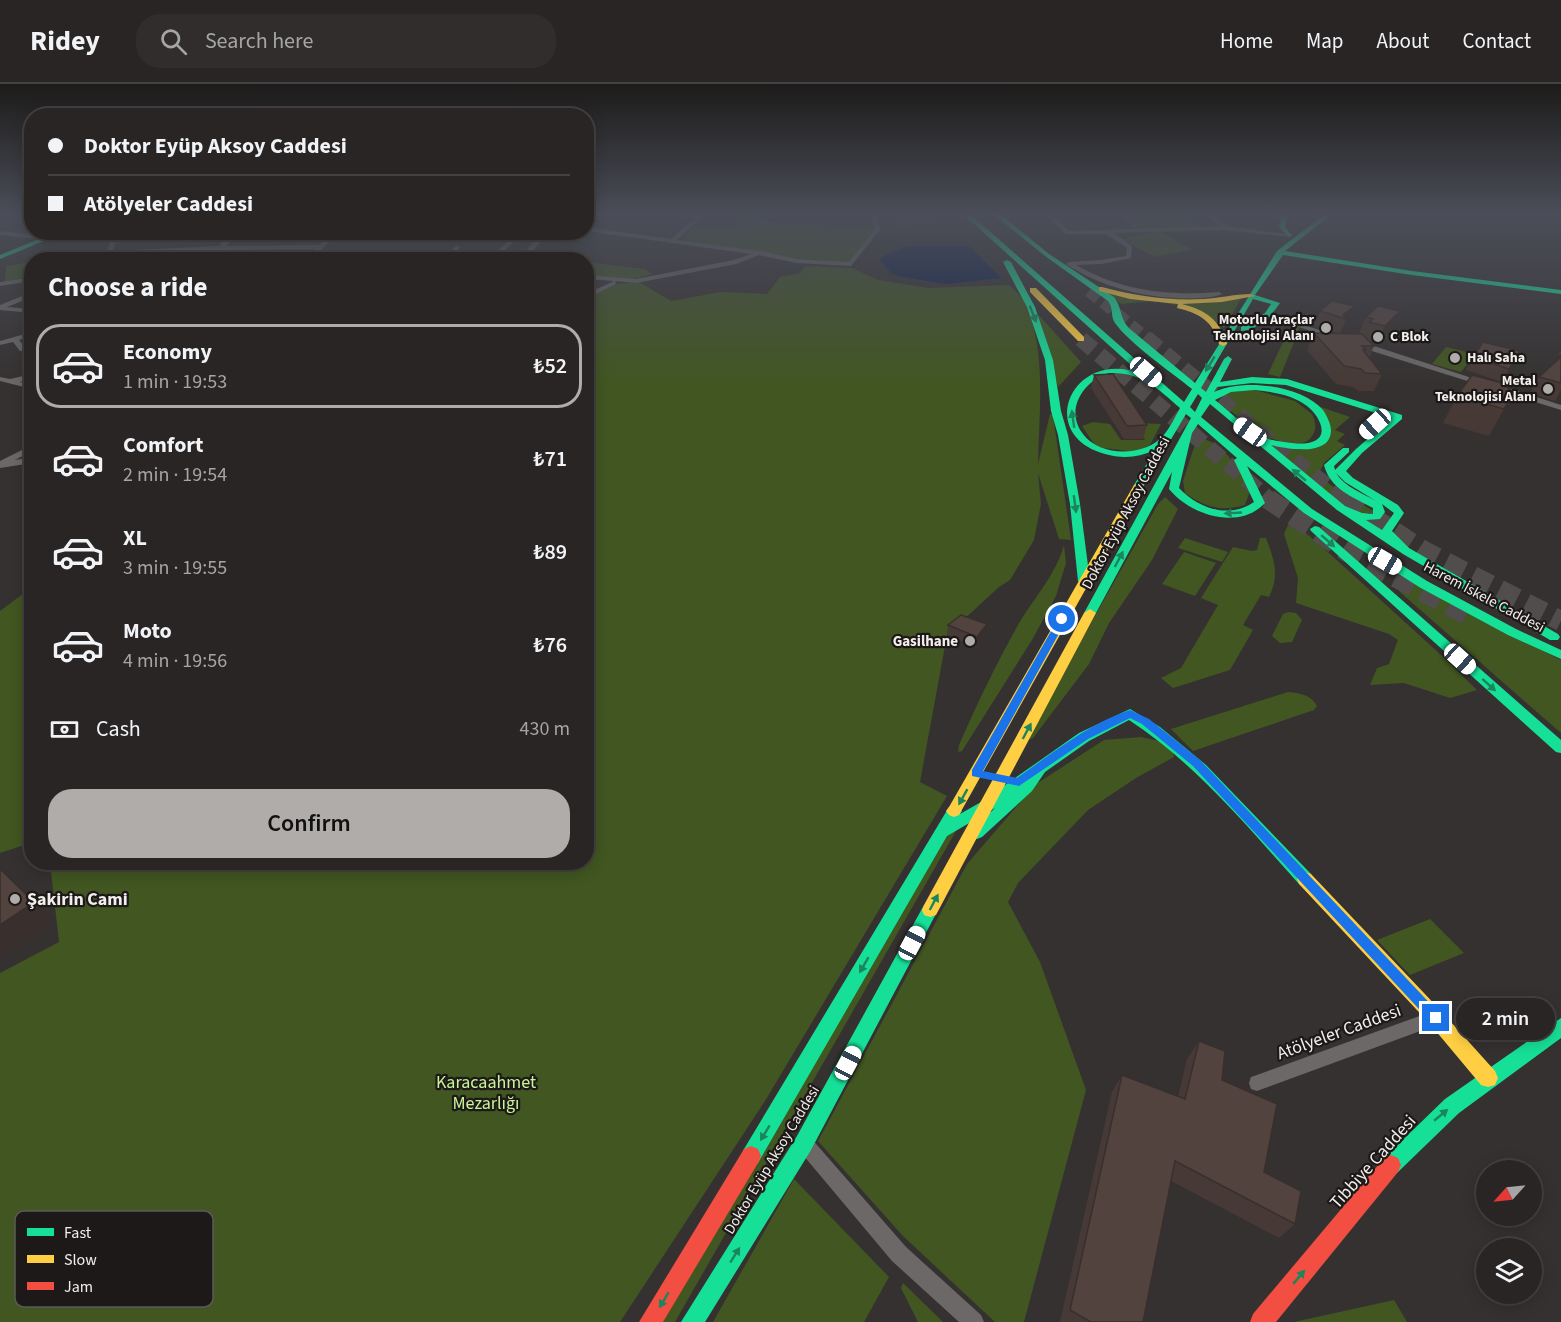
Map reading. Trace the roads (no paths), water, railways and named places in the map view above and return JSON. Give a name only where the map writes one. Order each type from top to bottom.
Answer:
[{"type":"main road","points":[[1012,272],[1031,307],[1044,340],[1075,504],[1084,581]]},
{"type":"main road","points":[[1016,272],[1081,339]]},
{"type":"main road","points":[[1031,272],[1166,390],[1223,435]]},
{"type":"main road","points":[[1045,272],[1165,370],[1230,418],[1341,508],[1407,552],[1561,642]]},
{"type":"main road","points":[[1064,272],[1089,291]]},
{"type":"main road","points":[[1071,272],[1116,305],[1115,317],[1119,322],[1223,435],[1258,497],[1260,503],[1257,507],[1240,513],[1219,513],[1188,503],[1174,489],[1173,482],[1188,432]]},
{"type":"main road","points":[[1227,349],[1273,272]]},
{"type":"main road","points":[[1411,272],[1561,292]]},
{"type":"main road","points":[[1074,274],[1104,290],[1140,298],[1207,300],[1257,297],[1276,303],[1268,315],[1244,329]]},
{"type":"main road","name":"Doktor Eyüp Aksoy Caddesi","points":[[650,1322],[777,1113],[943,831],[1169,436],[1227,349],[1244,329],[1257,297]]},
{"type":"main road","points":[[1119,322],[1119,312],[1129,305],[1150,303],[1183,306],[1208,315],[1216,321],[1227,349],[1250,370],[1287,382],[1328,391],[1394,415]]},
{"type":"main road","points":[[1056,411],[1072,378],[1098,355],[1103,346],[1101,340],[1083,318]]},
{"type":"main road","name":"Doktor Eyüp Aksoy Caddesi","points":[[692,1322],[804,1143],[1214,385],[1227,349]]},
{"type":"main road","points":[[1166,390],[1127,371],[1109,369],[1091,373],[1084,378],[1076,391],[1071,417],[1078,437],[1088,446],[1112,454],[1144,454],[1154,451],[1169,436]]},
{"type":"main road","points":[[1214,385],[1252,380],[1287,382]]},
{"type":"main road","points":[[1203,405],[1217,394],[1232,389],[1250,387],[1277,390],[1299,398],[1314,407],[1324,420],[1324,436],[1320,441],[1304,448],[1281,446],[1267,442],[1230,418]]},
{"type":"main road","points":[[1341,508],[1369,518],[1379,515],[1378,506],[1338,483],[1328,468],[1394,415]]},
{"type":"main road","points":[[1394,415],[1340,471],[1349,480],[1394,507],[1399,513],[1387,531],[1388,535],[1407,552]]},
{"type":"main road","name":"Harem İskele Caddesi","points":[[1223,435],[1363,537],[1441,582],[1561,642]]},
{"type":"main road","name":"Harem İskele Caddesi","points":[[1223,435],[1308,511],[1385,561],[1465,608],[1561,655]]},
{"type":"main road","points":[[1238,459],[1561,748]]},
{"type":"main road","name":"Atölyeler Caddesi","points":[[943,831],[986,806],[1084,736],[1130,714],[1146,721],[1196,763],[1436,1018],[1488,1078]]},
{"type":"main road","points":[[966,843],[1027,787],[1040,768]]},
{"type":"main road","points":[[976,773],[1000,780],[1019,782]]},
{"type":"main road","name":"Tıbbiye Caddesi","points":[[1261,1322],[1396,1158],[1438,1118],[1488,1078],[1561,1026]]},
{"type":"street","points":[[594,278],[636,281],[685,272]]},
{"type":"street","points":[[1082,272],[1100,282],[1134,292],[1193,297],[1219,294]]},
{"type":"street","points":[[0,284],[24,280]]},
{"type":"street","points":[[594,293],[614,283]]},
{"type":"street","points":[[0,308],[24,298]]},
{"type":"street","points":[[0,308],[24,310]]},
{"type":"street","points":[[1268,315],[1561,408]]},
{"type":"street","points":[[0,342],[24,336]]},
{"type":"street","points":[[14,339],[24,349]]},
{"type":"street","points":[[13,381],[24,378]]},
{"type":"street","points":[[0,379],[24,384]]},
{"type":"street","points":[[0,465],[24,452]]},
{"type":"street","points":[[0,465],[24,461]]},
{"type":"street","name":"Atölyeler Caddesi","points":[[1257,1083],[1436,1018]]},
{"type":"street","points":[[804,1143],[899,1254],[974,1322]]},
{"type":"water","points":[[995,272],[1001,278],[946,284],[891,273]]},
{"type":"tunnel","points":[[1089,291],[1148,339]]},
{"type":"tunnel","points":[[1146,338],[1281,450],[1346,500]]},
{"type":"tunnel","points":[[1081,339],[1270,500]]},
{"type":"tunnel","points":[[1268,499],[1347,552],[1473,618]]},
{"type":"tunnel","points":[[1344,499],[1424,551],[1561,621]]},
{"type":"place","name":"Motorlu Araçlar Teknolojisi Alanı","points":[[1326,328]]},
{"type":"place","name":"C Blok","points":[[1378,337]]},
{"type":"place","name":"Halı Saha","points":[[1455,358]]},
{"type":"place","name":"Metal Teknolojisi Alanı","points":[[1548,389]]},
{"type":"place","name":"Gasilhane","points":[[970,641]]},
{"type":"place","name":"Şakirin Cami","points":[[15,899]]},
{"type":"park label","name":"Karacaahmet Mezarlığı","points":[[486,1092]]}]
